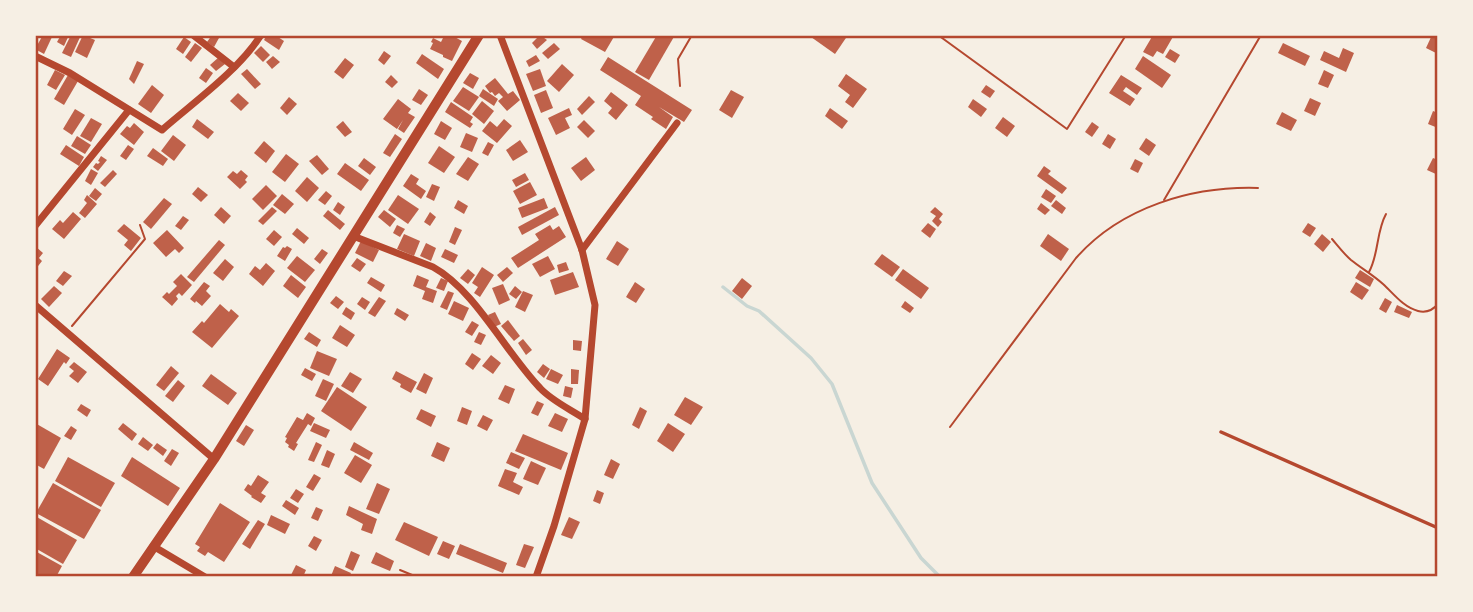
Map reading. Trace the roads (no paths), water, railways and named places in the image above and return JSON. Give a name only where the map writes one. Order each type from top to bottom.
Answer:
[{"type":"main road","points":[[133,577],[214,459],[479,35]]},
{"type":"street","points":[[193,35],[234,67]]},
{"type":"street","points":[[35,57],[70,73],[162,130],[234,67],[253,48],[261,35]]},
{"type":"street","points":[[500,35],[583,250],[595,305],[584,419],[554,526],[536,577]]},
{"type":"street","points":[[35,226],[129,110]]},
{"type":"street","points":[[583,250],[677,123]]},
{"type":"street","points":[[353,236],[445,273],[470,300],[541,390],[584,419]]},
{"type":"street","points":[[35,305],[214,459]]},
{"type":"street","points":[[153,546],[205,577]]},
{"type":"lane","points":[[1221,432],[1438,528]]},
{"type":"waterway","points":[[723,287],[747,306],[759,311],[811,358],[832,384],[872,483],[921,558],[940,577]]}]
